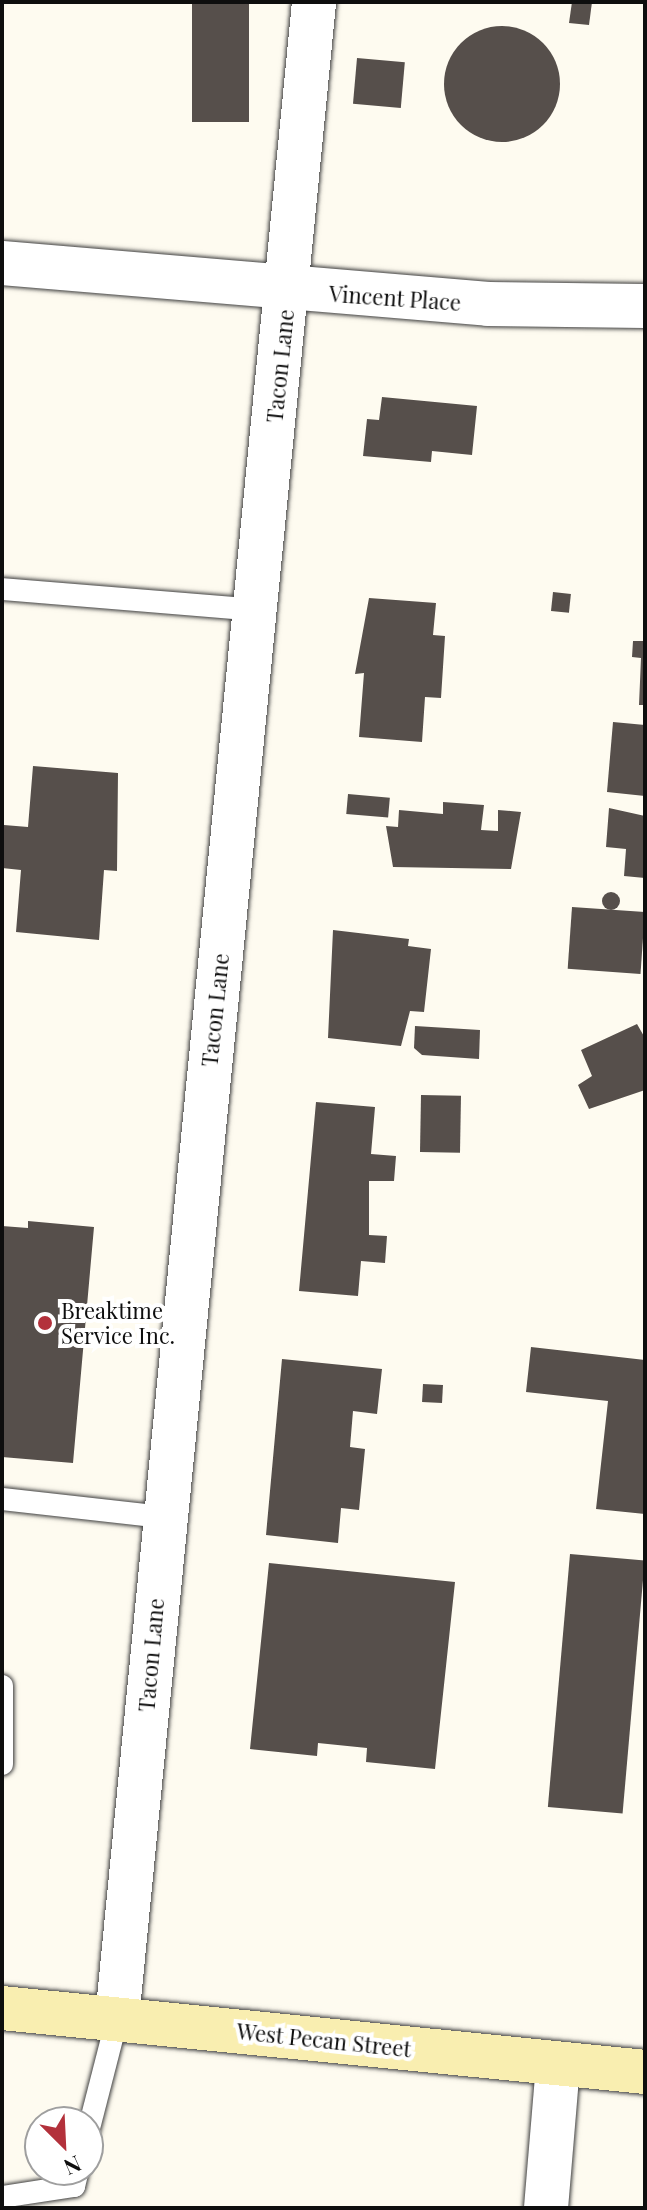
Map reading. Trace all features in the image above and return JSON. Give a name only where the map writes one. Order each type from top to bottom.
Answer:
[{"type":"main road","name":"West Pecan Street","points":[[2,2008],[645,2072]]},
{"type":"street","name":"Tacon Lane","points":[[117,2019],[163,1517],[288,291],[314,2]]},
{"type":"street","name":"Vincent Place","points":[[2,263],[288,291],[645,306]]},
{"type":"street","points":[[546,2208],[558,2064]]},
{"type":"lane","points":[[2,589],[256,610]]},
{"type":"lane","points":[[2,1499],[163,1517]]},
{"type":"lane","points":[[2,1686],[2,1764]]},
{"type":"lane","points":[[95,2106],[117,2019]]},
{"type":"lane","points":[[2,2197],[74,2186]]},
{"type":"building","points":[[192,2],[249,2],[249,122],[192,122]]},
{"type":"building","points":[[572,2],[592,2],[589,25],[569,23]]},
{"type":"building","points":[[502,26],[524,30],[543,43],[556,62],[560,84],[556,106],[543,125],[524,138],[502,142],[480,138],[461,125],[448,106],[444,84],[448,62],[461,43],[480,30]]},
{"type":"building","points":[[357,58],[405,62],[401,108],[353,104]]},
{"type":"building","points":[[382,397],[477,406],[472,455],[432,451],[431,462],[363,456],[367,419],[379,420]]},
{"type":"building","points":[[553,592],[571,594],[569,613],[551,611]]},
{"type":"building","points":[[369,598],[436,603],[433,635],[445,636],[441,698],[425,697],[422,742],[359,737],[364,673],[355,674]]},
{"type":"building","points":[[633,641],[645,641],[645,705],[639,705],[641,658],[632,657]]},
{"type":"building","points":[[613,722],[645,725],[645,796],[607,792]]},
{"type":"building","points":[[33,766],[118,773],[117,871],[104,870],[99,940],[16,932],[21,870],[2,868],[4,825],[28,827]]},
{"type":"building","points":[[348,794],[390,798],[388,818],[346,814]]},
{"type":"building","points":[[443,802],[484,805],[481,830],[498,831],[498,810],[521,812],[511,869],[393,867],[386,826],[398,827],[399,810],[443,814]]},
{"type":"building","points":[[609,808],[645,816],[645,878],[624,876],[626,849],[606,847]]},
{"type":"building","points":[[607,892],[615,892],[620,901],[618,908],[607,910],[602,905],[602,897]]},
{"type":"building","points":[[572,907],[645,912],[640,974],[568,969]]},
{"type":"building","points":[[333,930],[409,939],[408,946],[431,949],[424,1012],[410,1011],[401,1046],[328,1038]]},
{"type":"building","points":[[637,1024],[645,1038],[645,1090],[589,1109],[578,1085],[592,1076],[581,1050]]},
{"type":"building","points":[[415,1026],[480,1030],[479,1059],[422,1055],[414,1048]]},
{"type":"building","points":[[421,1095],[461,1096],[460,1153],[420,1152]]},
{"type":"building","points":[[316,1102],[375,1107],[371,1154],[396,1156],[394,1181],[369,1181],[369,1235],[387,1236],[385,1263],[361,1261],[358,1296],[299,1291]]},
{"type":"building","points":[[28,1221],[94,1227],[73,1463],[2,1457],[2,1226],[28,1228]]},
{"type":"building","points":[[531,1347],[645,1360],[645,1514],[596,1509],[608,1401],[526,1392]]},
{"type":"building","points":[[282,1359],[382,1369],[377,1414],[353,1411],[350,1447],[365,1449],[359,1510],[341,1508],[338,1543],[266,1535]]},
{"type":"building","points":[[423,1384],[443,1385],[442,1403],[422,1402]]},
{"type":"building","points":[[570,1554],[645,1561],[623,1814],[548,1807]]},
{"type":"building","points":[[269,1563],[455,1582],[435,1769],[366,1762],[367,1748],[318,1743],[317,1756],[250,1749]]},
{"type":"place","name":"Breaktime Service Inc.","points":[[45,1323]]}]
